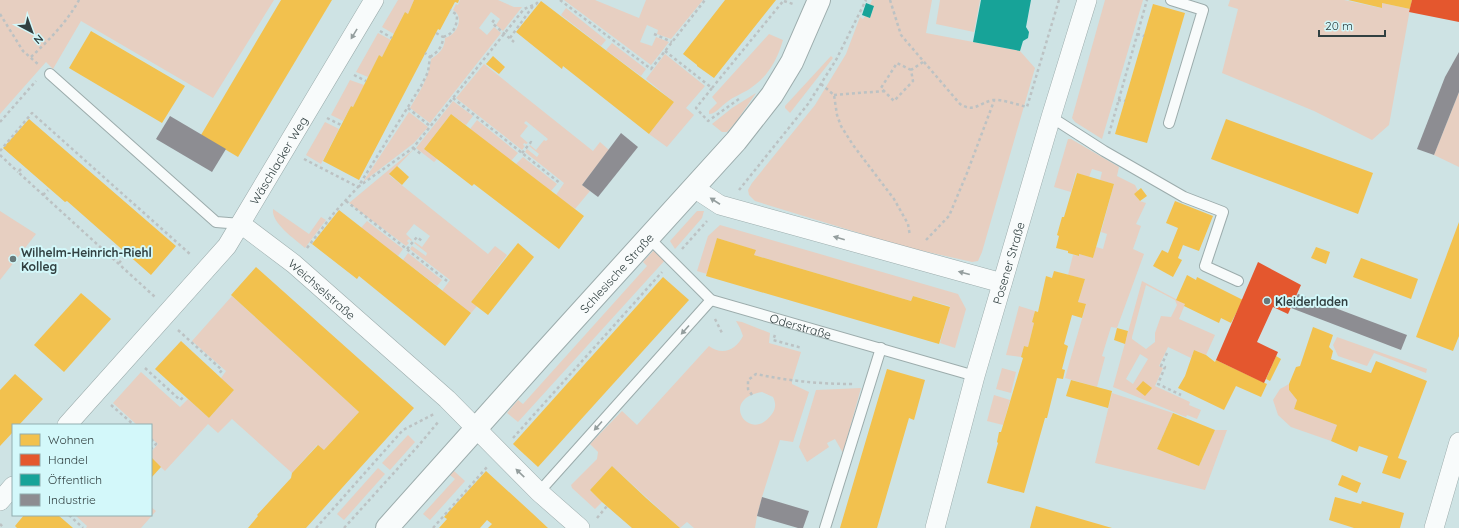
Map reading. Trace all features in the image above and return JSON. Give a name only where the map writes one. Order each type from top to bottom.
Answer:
[{"type":"street","name":"Wäschlacker Weg","points":[[68,424],[227,246],[374,0]]},
{"type":"street","name":"Schlesische Straße","points":[[387,528],[736,141],[772,95],[792,62],[819,0]]},
{"type":"street","name":"Posener Straße","points":[[935,528],[975,376],[1087,0]]},
{"type":"street","points":[[694,188],[720,205],[1002,283]]},
{"type":"street","name":"Weichselstraße","points":[[241,224],[294,264],[452,405],[539,492],[587,524]]},
{"type":"street","points":[[1434,528],[1459,442]]},
{"type":"street","points":[[0,501],[12,487]]},
{"type":"lane","points":[[1169,124],[1203,10],[1171,0]]},
{"type":"lane","points":[[48,72],[216,222],[241,224]]},
{"type":"lane","points":[[1051,117],[1104,151],[1184,197],[1223,212],[1205,266],[1238,281]]},
{"type":"lane","name":"Oderstraße","points":[[649,238],[711,300],[975,376]]},
{"type":"lane","points":[[539,492],[711,300]]},
{"type":"lane","points":[[825,528],[881,348]]},
{"type":"path","points":[[31,57],[54,35],[80,0]]},
{"type":"path","points":[[510,38],[534,5],[540,0]]},
{"type":"path","points":[[560,0],[651,69],[705,0]]},
{"type":"path","points":[[708,121],[696,108],[784,0],[793,4]]},
{"type":"path","points":[[433,528],[672,261],[720,205],[730,198],[748,179],[808,104],[836,60],[865,0]]},
{"type":"path","points":[[890,0],[901,35],[960,104],[971,109],[994,100],[1028,107],[1059,0]]},
{"type":"path","points":[[1104,151],[1147,0]]},
{"type":"path","points":[[358,187],[413,148],[524,9],[534,5]]},
{"type":"path","points":[[443,37],[448,35],[456,26],[457,16],[450,10]]},
{"type":"path","points":[[0,14],[1,19],[23,51],[48,72],[0,122]]},
{"type":"path","points":[[494,20],[492,23],[514,42]]},
{"type":"path","points":[[436,33],[443,37]]},
{"type":"path","points":[[654,34],[672,42]]},
{"type":"path","points":[[1137,34],[1144,36]]},
{"type":"path","points":[[430,57],[441,47],[443,37]]},
{"type":"path","points":[[665,51],[712,88]]},
{"type":"path","points":[[425,53],[430,57]]},
{"type":"path","points":[[294,264],[334,213],[358,187],[421,86],[428,72],[430,57]]},
{"type":"path","points":[[911,70],[923,62]]},
{"type":"path","points":[[897,63],[911,70],[913,81],[894,101],[881,88],[897,63]]},
{"type":"path","points":[[821,84],[834,95],[837,115],[841,126],[853,145],[894,200],[908,224],[911,242],[910,258]]},
{"type":"path","points":[[834,95],[885,91]]},
{"type":"path","points":[[453,98],[561,184]]},
{"type":"path","points":[[910,258],[949,216],[967,173],[994,100]]},
{"type":"path","points":[[1118,100],[1125,101]]},
{"type":"path","points":[[408,108],[430,126]]},
{"type":"path","points":[[0,151],[32,113],[206,269]]},
{"type":"path","points":[[522,153],[531,142],[534,144]]},
{"type":"path","points":[[413,148],[422,154]]},
{"type":"path","points":[[284,149],[358,187]]},
{"type":"path","points":[[0,155],[119,263],[222,370],[218,375]]},
{"type":"path","points":[[18,172],[22,169]]},
{"type":"path","points":[[43,195],[48,190]]},
{"type":"path","points":[[346,201],[447,281]]},
{"type":"path","points":[[407,249],[417,237],[422,241]]},
{"type":"path","points":[[119,263],[125,256]]},
{"type":"path","points":[[1167,353],[1161,366],[1165,367],[1158,384],[1181,395]]},
{"type":"path","points":[[130,354],[180,400],[185,396]]},
{"type":"path","points":[[752,394],[748,389],[748,380],[756,374],[792,381],[832,384],[870,383]]},
{"type":"path","points":[[96,392],[133,424]]},
{"type":"path","points":[[316,528],[403,430],[452,405]]},
{"type":"path","points":[[344,528],[419,445],[452,405]]},
{"type":"path","points":[[152,440],[156,444],[152,448]]},
{"type":"path","points":[[587,524],[607,506]]},
{"type":"path","points":[[70,516],[83,528]]},
{"type":"path","points":[[0,524],[4,528]]},
{"type":"shaded area","points":[[0,0],[274,0],[213,98],[81,21],[53,69],[46,62],[0,114]]},
{"type":"shaded area","points":[[398,0],[414,0],[408,14],[405,12],[394,34],[382,27]]},
{"type":"shaded area","points":[[460,0],[498,0],[514,7],[522,7],[503,31],[496,25],[500,19],[491,12],[479,28],[487,35],[494,27],[501,33],[430,123],[410,108],[421,90],[431,59],[441,50],[444,45],[445,38],[453,33],[458,26],[459,21],[457,13],[453,10],[456,4],[458,5]]},
{"type":"shaded area","points":[[564,0],[595,0],[639,18],[646,0],[703,0],[671,39],[657,34],[658,30],[647,25],[640,42],[652,46],[656,37],[669,42],[651,65]]},
{"type":"shaded area","points":[[872,0],[932,0],[926,33],[1020,51],[1035,68],[982,252],[978,261],[972,262],[905,247],[755,201],[749,195],[748,190],[752,183],[815,105],[846,54],[860,17],[863,19],[865,16],[870,18],[874,7],[870,5]]},
{"type":"shaded area","points":[[940,0],[980,0],[974,32],[936,24]]},
{"type":"shaded area","points":[[1105,0],[1143,0],[1102,139],[1075,122],[1072,118]]},
{"type":"shaded area","points":[[1230,0],[1344,0],[1381,8],[1382,3],[1410,9],[1389,125],[1372,140],[1314,111],[1222,73],[1238,9],[1228,6]]},
{"type":"shaded area","points":[[566,8],[606,40],[601,46],[561,15]]},
{"type":"shaded area","points":[[378,33],[391,40],[382,57],[379,55],[368,77],[356,72]]},
{"type":"shaded area","points":[[769,34],[783,40],[778,55],[766,74],[748,90],[729,100],[714,113],[709,114],[709,111],[717,103],[712,97]]},
{"type":"shaded area","points":[[612,43],[646,69],[641,76],[606,50]]},
{"type":"shaded area","points":[[665,54],[705,86],[686,108],[694,115],[667,147],[649,134],[674,102],[646,79]]},
{"type":"shaded area","points":[[831,56],[833,58],[790,113],[785,106]]},
{"type":"shaded area","points":[[484,64],[593,151],[600,142],[609,150],[582,185],[590,191],[575,209],[556,195],[564,183],[525,152],[527,149],[537,157],[539,154],[529,146],[530,145],[536,150],[544,140],[546,141],[548,139],[526,121],[524,123],[528,126],[520,136],[528,143],[524,143],[523,145],[525,146],[522,150],[456,98]]},
{"type":"shaded area","points":[[350,80],[364,85],[353,107],[351,106],[343,121],[331,115]]},
{"type":"shaded area","points":[[1459,92],[1459,167],[1434,155]]},
{"type":"shaded area","points":[[756,93],[736,122],[727,132],[722,132],[712,124],[732,108]]},
{"type":"shaded area","points":[[453,101],[473,116],[466,125],[451,114],[424,149],[437,159],[434,162],[416,148]]},
{"type":"shaded area","points":[[409,112],[428,127],[414,143],[363,182]]},
{"type":"shaded area","points":[[477,120],[518,153],[511,161],[470,129]]},
{"type":"shaded area","points":[[325,122],[339,129],[321,164],[306,155]]},
{"type":"shaded area","points":[[1068,139],[1071,139],[1119,167],[1117,176],[1135,185],[1138,191],[1134,194],[1140,201],[1146,203],[1136,224],[1141,226],[1133,249],[1144,254],[1117,328],[1111,327],[1102,356],[1105,357],[1097,387],[1065,378],[1086,305],[1078,302],[1085,279],[1068,275],[1073,255],[1079,256],[1079,254],[1093,258],[1096,247],[1103,249],[1107,234],[1101,232],[1114,184],[1100,180],[1102,172],[1092,169],[1089,177],[1076,173],[1071,192],[1054,187]]},
{"type":"shaded area","points":[[414,149],[389,175],[488,254],[495,246],[507,255],[471,302],[477,306],[471,313],[442,291],[450,280],[410,249],[412,246],[426,256],[427,253],[414,243],[415,242],[422,247],[430,236],[414,224],[406,234],[412,240],[411,241],[409,239],[407,241],[409,243],[406,246],[349,203]]},
{"type":"shaded area","points":[[523,157],[557,184],[551,191],[516,164]]},
{"type":"shaded area","points":[[273,209],[309,234],[321,217],[326,220],[305,248],[280,225],[273,214]]},
{"type":"shaded area","points":[[0,211],[36,234],[0,280]]},
{"type":"shaded area","points":[[697,211],[704,211],[702,218],[675,249],[670,241]]},
{"type":"shaded area","points":[[367,221],[403,249],[398,256],[361,228]]},
{"type":"shaded area","points":[[720,225],[958,294],[966,309],[955,348],[940,343],[950,306],[913,296],[911,301],[754,255],[755,250],[717,238],[707,274],[697,271],[708,236]]},
{"type":"shaded area","points":[[655,249],[667,258],[518,422],[507,413],[518,400],[523,404],[647,266],[643,262]]},
{"type":"shaded area","points":[[408,253],[442,280],[437,286],[403,260]]},
{"type":"shaded area","points":[[1142,281],[1185,304],[1179,319],[1215,335],[1206,355],[1194,350],[1191,358],[1168,347],[1159,366],[1163,368],[1155,386],[1190,402],[1189,405],[1201,410],[1197,419],[1187,415],[1186,417],[1113,387]],"holes":[[[1146,285],[1175,300],[1177,305],[1171,317],[1161,316],[1155,333],[1155,342],[1146,349],[1132,339]],[[1140,354],[1148,359],[1133,384],[1126,379]]]},
{"type":"shaded area","points":[[232,296],[359,412],[324,450],[317,445],[292,473],[232,419],[218,433],[208,424],[165,471],[152,459],[152,451],[158,444],[152,439],[152,424],[136,424],[113,403],[141,372],[180,407],[188,399],[209,418],[234,390],[221,378],[226,371],[192,341]]},
{"type":"shaded area","points":[[1019,306],[1035,311],[1032,322],[1034,323],[1028,347],[1024,346],[1021,357],[1006,355]]},
{"type":"shaded area","points":[[736,321],[770,333],[769,343],[801,352],[792,384],[809,392],[793,442],[780,440],[762,497],[755,528],[694,528],[687,522],[680,528],[612,466],[590,490],[602,502],[595,509],[572,488],[571,485],[597,459],[598,452],[590,444],[622,411],[637,425],[709,346],[719,351],[724,351],[737,345],[743,336]],"holes":[[[762,392],[773,397],[775,408],[772,414],[763,422],[755,425],[748,423],[742,417],[740,410],[742,403],[749,396]]]},
{"type":"shaded area","points":[[1337,337],[1427,369],[1426,373],[1374,353],[1367,366],[1338,356],[1333,345]]},
{"type":"shaded area","points":[[1002,368],[1016,372],[1011,393],[996,389]]},
{"type":"shaded area","points":[[1289,384],[1289,390],[1297,400],[1294,409],[1337,425],[1331,441],[1291,427],[1278,415],[1273,400],[1280,389]]},
{"type":"shaded area","points":[[861,388],[843,453],[835,439],[827,443],[829,447],[807,462],[799,447],[816,390]]},
{"type":"shaded area","points":[[1112,393],[1173,413],[1157,449],[1199,466],[1215,430],[1227,430],[1205,490],[1095,463]]},
{"type":"shaded area","points":[[994,395],[1010,400],[1003,425],[987,421]]},
{"type":"shaded area","points":[[408,435],[415,442],[390,470],[382,463]]},
{"type":"shaded area","points":[[378,468],[385,474],[344,520],[337,514]]},
{"type":"shaded area","points":[[454,471],[465,481],[430,520],[423,514],[455,479],[450,475]]},
{"type":"shaded area","points":[[152,508],[156,511],[152,516]]},
{"type":"shaded area","points":[[76,516],[152,516],[141,528],[86,528],[87,526]]},
{"type":"building: Wohnen","points":[[281,0],[332,0],[238,157],[201,135]]},
{"type":"building: Wohnen","points":[[414,0],[459,0],[458,3],[455,2],[440,30],[438,29],[359,180],[323,161],[351,106],[353,107],[379,55],[382,57],[405,12],[408,14]]},
{"type":"building: Wohnen","points":[[725,0],[776,0],[714,78],[683,54]]},
{"type":"building: Wohnen","points":[[1348,0],[1412,0],[1410,9],[1382,3],[1382,8]]},
{"type":"building: Wohnen","points":[[541,1],[674,102],[649,134],[563,66],[562,69],[516,32]]},
{"type":"building: Wohnen","points":[[1153,4],[1185,13],[1147,143],[1115,134]]},
{"type":"building: Wohnen","points":[[91,31],[185,86],[162,123],[69,68]]},
{"type":"building: Wohnen","points":[[493,56],[505,67],[499,74],[486,64]]},
{"type":"building: Wohnen","points":[[451,114],[584,216],[559,249],[474,184],[472,186],[424,149]]},
{"type":"building: Wohnen","points":[[29,119],[176,246],[151,275],[67,201],[65,202],[3,148]]},
{"type":"building: Wohnen","points":[[1226,119],[1373,173],[1358,214],[1211,159]]},
{"type":"building: Wohnen","points":[[397,166],[409,177],[402,185],[389,174]]},
{"type":"building: Wohnen","points":[[1077,173],[1114,184],[1093,258],[1079,254],[1079,256],[1056,248],[1059,236],[1057,235],[1062,217],[1064,217]]},
{"type":"building: Wohnen","points":[[1141,188],[1147,196],[1140,201],[1134,194]]},
{"type":"building: Wohnen","points":[[1175,201],[1213,216],[1199,251],[1183,245],[1178,258],[1182,260],[1173,277],[1153,266],[1162,250],[1168,253],[1178,228],[1166,223]]},
{"type":"building: Wohnen","points":[[339,210],[471,313],[445,346],[359,276],[357,279],[312,244]]},
{"type":"building: Wohnen","points":[[1459,222],[1459,336],[1453,351],[1416,337]]},
{"type":"building: Wohnen","points":[[717,238],[756,250],[754,255],[911,301],[913,296],[950,307],[939,344],[706,276]]},
{"type":"building: Wohnen","points":[[518,243],[534,257],[488,315],[471,302]]},
{"type":"building: Wohnen","points":[[1316,247],[1330,252],[1326,264],[1311,258]]},
{"type":"building: Wohnen","points":[[1361,258],[1418,279],[1411,299],[1353,277]]},
{"type":"building: Wohnen","points":[[256,267],[414,408],[306,528],[248,528],[258,516],[257,515],[291,478],[292,473],[318,445],[324,450],[359,412],[231,295]]},
{"type":"building: Wohnen","points":[[1054,271],[1085,279],[1078,302],[1086,304],[1082,318],[1072,315],[1064,344],[1068,346],[1062,369],[1065,370],[1063,379],[1057,378],[1047,418],[1045,418],[1024,493],[987,483],[998,443],[999,432],[1001,432],[1023,358],[1021,357],[1024,346],[1028,347],[1034,323],[1032,322],[1035,311],[1038,312],[1046,276],[1052,278]]},
{"type":"building: Wohnen","points":[[1187,275],[1196,280],[1197,277],[1243,300],[1231,323],[1221,318],[1219,323],[1184,306],[1185,304],[1176,300]]},
{"type":"building: Wohnen","points":[[663,277],[689,300],[538,467],[513,444]]},
{"type":"building: Wohnen","points":[[81,293],[111,319],[64,372],[34,345]]},
{"type":"building: Wohnen","points":[[1313,327],[1333,335],[1329,347],[1333,351],[1331,359],[1371,373],[1376,361],[1427,381],[1398,458],[1407,461],[1400,479],[1382,473],[1388,456],[1359,446],[1357,452],[1331,441],[1337,425],[1294,409],[1297,400],[1289,390],[1289,384],[1296,367],[1300,366]]},
{"type":"building: Wohnen","points":[[1117,328],[1128,331],[1125,344],[1114,340]]},
{"type":"building: Wohnen","points":[[181,341],[234,390],[209,418],[155,369]]},
{"type":"building: Wohnen","points":[[1194,350],[1206,355],[1215,362],[1216,360],[1267,384],[1261,397],[1236,386],[1224,410],[1178,388],[1185,376]]},
{"type":"building: Wohnen","points":[[1276,356],[1281,359],[1270,381],[1266,379]]},
{"type":"building: Wohnen","points":[[887,369],[925,380],[914,420],[909,418],[877,528],[840,528]]},
{"type":"building: Wohnen","points":[[15,374],[43,399],[20,424],[12,424],[12,433],[0,446],[0,390]]},
{"type":"building: Wohnen","points":[[1071,380],[1112,391],[1108,408],[1066,396]]},
{"type":"building: Wohnen","points":[[1143,381],[1152,388],[1145,396],[1136,389]]},
{"type":"building: Wohnen","points":[[1173,413],[1215,430],[1199,466],[1157,449]]},
{"type":"building: Wohnen","points":[[152,458],[161,467],[152,477]]},
{"type":"building: Wohnen","points":[[612,466],[680,528],[632,528],[602,502],[590,490]]},
{"type":"building: Wohnen","points":[[486,471],[548,528],[488,528],[492,524],[487,520],[480,528],[439,528],[447,519],[444,517]]},
{"type":"building: Wohnen","points":[[1342,475],[1361,483],[1357,493],[1338,485]]},
{"type":"building: Wohnen","points":[[1335,497],[1361,504],[1362,501],[1404,513],[1400,528],[1354,528],[1329,520]]},
{"type":"building: Wohnen","points":[[1036,506],[1112,528],[1030,528]]},
{"type":"building: Wohnen","points":[[23,516],[59,516],[73,528],[17,528],[15,526]]},
{"type":"building: Handel","points":[[1412,0],[1459,0],[1459,22],[1409,12]]},
{"type":"building: Handel","points":[[1258,262],[1301,285],[1288,314],[1273,307],[1257,342],[1278,352],[1264,383],[1216,360]]},
{"type":"building: Öffentlich","points":[[981,0],[1031,0],[1026,27],[1029,32],[1028,38],[1023,41],[1020,51],[973,42]]},
{"type":"building: Öffentlich","points":[[866,3],[874,6],[870,18],[862,15]]},
{"type":"building: Industrie","points":[[1459,52],[1459,92],[1434,155],[1417,149],[1445,77]]},
{"type":"building: Industrie","points":[[170,116],[226,149],[212,172],[156,139]]},
{"type":"building: Industrie","points":[[621,133],[638,147],[598,197],[582,185]]},
{"type":"building: Industrie","points":[[1298,294],[1407,335],[1401,350],[1291,308]]},
{"type":"building: Industrie","points":[[762,497],[809,511],[803,528],[798,528],[757,516]]},
{"type":"place","name":"Wilhelm-Heinrich-Riehl Kolleg","points":[[13,259]]},
{"type":"place","name":"Kleiderladen","points":[[1267,301]]}]
